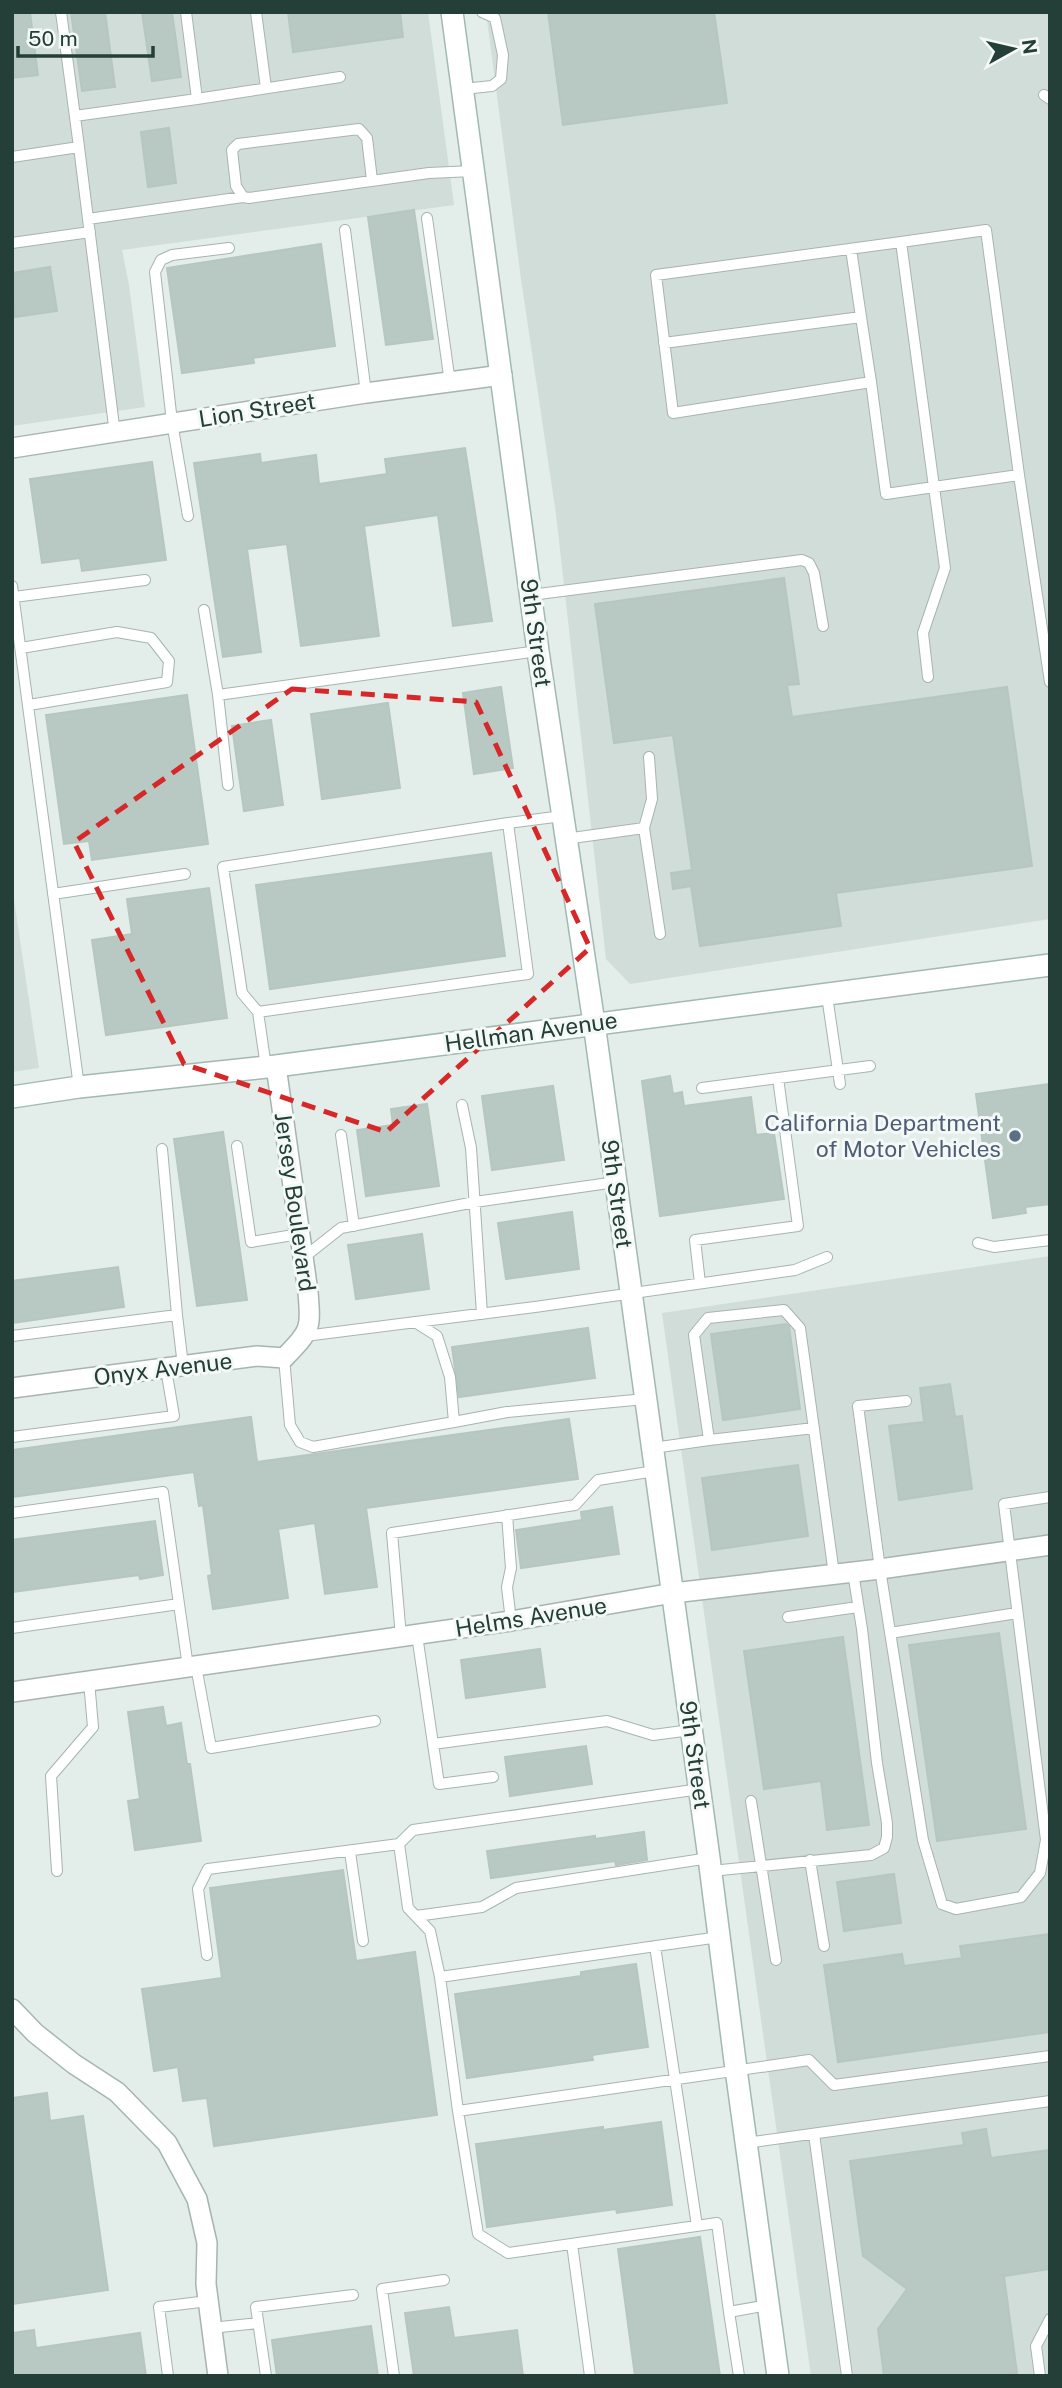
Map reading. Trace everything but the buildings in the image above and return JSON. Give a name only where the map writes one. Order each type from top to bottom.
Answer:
[{"type":"street","name":"9th Street","points":[[452,13],[538,651],[594,1023],[692,1730],[779,2376]]},
{"type":"street","name":"Lion Street","points":[[12,448],[366,393],[502,375]]},
{"type":"street","name":"Hellman Avenue","points":[[12,1097],[79,1087],[271,1067],[1050,965]]},
{"type":"street","name":"Jersey Boulevard","points":[[271,1067],[303,1258],[311,1324],[305,1336]]},
{"type":"street","points":[[284,1358],[305,1336]]},
{"type":"street","name":"Onyx Avenue","points":[[12,1388],[257,1356],[284,1358]]},
{"type":"street","name":"Helms Avenue","points":[[12,1692],[511,1621],[673,1593],[880,1569],[1050,1545]]},
{"type":"street","points":[[12,2009],[74,2064],[117,2092],[167,2143],[197,2199],[207,2243],[206,2284],[218,2376]]},
{"type":"lane","points":[[61,12],[115,434]]},
{"type":"lane","points":[[186,12],[197,99]]},
{"type":"lane","points":[[256,12],[266,88]]},
{"type":"lane","points":[[452,13],[464,12]]},
{"type":"lane","points":[[463,89],[492,86],[501,79],[503,55],[495,18],[482,12]]},
{"type":"lane","points":[[75,116],[340,77]]},
{"type":"lane","points":[[243,197],[236,186],[232,150],[238,144],[245,143],[359,129],[367,138],[372,180]]},
{"type":"lane","points":[[12,156],[79,147]]},
{"type":"lane","points":[[88,219],[429,173],[474,172]]},
{"type":"lane","points":[[427,218],[451,383]]},
{"type":"lane","points":[[345,230],[366,393]]},
{"type":"lane","points":[[871,382],[673,413],[656,275],[986,230],[1050,682]]},
{"type":"lane","points":[[12,243],[90,232]]},
{"type":"lane","points":[[901,242],[945,568],[923,633],[928,677]]},
{"type":"lane","points":[[188,516],[173,422],[155,272],[161,260],[172,255],[229,248]]},
{"type":"lane","points":[[851,249],[886,494],[1019,475]]},
{"type":"lane","points":[[664,343],[861,317]]},
{"type":"lane","points":[[531,595],[803,560],[809,563],[814,573],[823,626]]},
{"type":"lane","points":[[79,1087],[13,592],[145,580]]},
{"type":"lane","points":[[204,610],[218,695],[228,785]]},
{"type":"lane","points":[[21,648],[117,632],[151,638],[169,661],[167,682],[29,705]]},
{"type":"lane","points":[[218,695],[538,651]]},
{"type":"lane","points":[[649,757],[652,799],[644,828],[660,934]]},
{"type":"lane","points":[[271,1067],[258,1012],[242,992],[223,867],[562,816]]},
{"type":"lane","points":[[258,1012],[528,974],[508,823]]},
{"type":"lane","points":[[565,839],[644,828]]},
{"type":"lane","points":[[53,894],[185,874]]},
{"type":"lane","points":[[827,996],[841,1084]]},
{"type":"lane","points":[[702,1088],[870,1066]]},
{"type":"lane","points":[[700,1283],[695,1240],[798,1226],[778,1078]]},
{"type":"lane","points":[[462,1105],[471,1148],[482,1314]]},
{"type":"lane","points":[[341,1135],[354,1226]]},
{"type":"lane","points":[[237,1146],[251,1242],[299,1234]]},
{"type":"lane","points":[[12,1437],[174,1416],[177,1315],[162,1149]]},
{"type":"lane","points":[[303,1258],[341,1228],[475,1202],[616,1182]]},
{"type":"lane","points":[[978,1243],[994,1247],[1050,1240]]},
{"type":"lane","points":[[305,1336],[795,1270],[827,1257]]},
{"type":"lane","points":[[416,1916],[482,1907],[516,1888],[710,1864],[762,1865],[871,1855],[884,1848],[887,1823],[858,1607],[844,1573],[814,1427],[800,1328],[784,1310],[708,1318],[694,1335],[709,1440]]},
{"type":"lane","points":[[12,1336],[177,1315]]},
{"type":"lane","points":[[414,1322],[438,1336],[450,1377],[454,1422]]},
{"type":"lane","points":[[284,1358],[290,1425],[300,1442],[313,1447],[507,1412],[645,1399]]},
{"type":"lane","points":[[905,1401],[858,1406],[922,1840],[942,1905],[956,1909],[1021,1897],[1040,1873],[1046,1840],[1003,1504],[1050,1497]]},
{"type":"lane","points":[[652,1448],[814,1427]]},
{"type":"lane","points":[[493,1777],[439,1784],[409,1636],[392,1533],[575,1505],[598,1480],[655,1471]]},
{"type":"lane","points":[[12,1513],[163,1492],[179,1604],[211,1748],[375,1721]]},
{"type":"lane","points":[[507,1515],[511,1568],[507,1587],[511,1621]]},
{"type":"lane","points":[[12,1628],[179,1604]]},
{"type":"lane","points":[[789,1618],[858,1607]]},
{"type":"lane","points":[[890,1633],[1017,1613]]},
{"type":"lane","points":[[57,1871],[51,1776],[93,1727],[89,1681]]},
{"type":"lane","points":[[433,1744],[607,1721],[653,1735],[692,1730]]},
{"type":"lane","points":[[207,1955],[198,1889],[208,1869],[350,1852],[399,1844],[414,1830],[699,1789]]},
{"type":"lane","points":[[751,1801],[776,1959]]},
{"type":"lane","points":[[399,1844],[408,1908],[430,1931],[440,1977],[478,2234],[508,2253],[717,2223],[739,2376]]},
{"type":"lane","points":[[350,1852],[363,1941]]},
{"type":"lane","points":[[810,1860],[824,1945]]},
{"type":"lane","points":[[440,1977],[719,1937]]},
{"type":"lane","points":[[655,1945],[697,2226]]},
{"type":"lane","points":[[458,2111],[810,2060],[834,2085],[1050,2056]]},
{"type":"lane","points":[[746,2143],[1050,2101]]},
{"type":"lane","points":[[814,2134],[847,2376]]},
{"type":"lane","points":[[572,2244],[590,2376]]},
{"type":"lane","points":[[394,2376],[382,2289],[444,2280]]},
{"type":"lane","points":[[266,2376],[256,2307],[353,2295]]},
{"type":"lane","points":[[168,2376],[159,2308],[208,2301]]},
{"type":"lane","points":[[729,2312],[769,2305]]},
{"type":"lane","points":[[1040,2376],[1036,2346],[1047,2330],[1050,2319]]},
{"type":"lane","points":[[211,2328],[258,2323]]},
{"type":"highlighted area","points":[[292,689],[476,702],[590,948],[386,1132],[184,1064],[74,842]]},
{"type":"shaded area","points":[[12,12],[428,12],[454,205],[122,250],[145,407],[12,426]]},
{"type":"shaded area","points":[[486,12],[1050,12],[1050,919],[630,984],[606,959],[556,514],[521,279]]},
{"type":"shaded area","points":[[12,886],[39,1068],[12,1072]]},
{"type":"shaded area","points":[[1050,1256],[1050,2376],[811,2376],[662,1313]]},
{"type":"place","name":"California Department of Motor Vehicles","points":[[1015,1136]]}]
